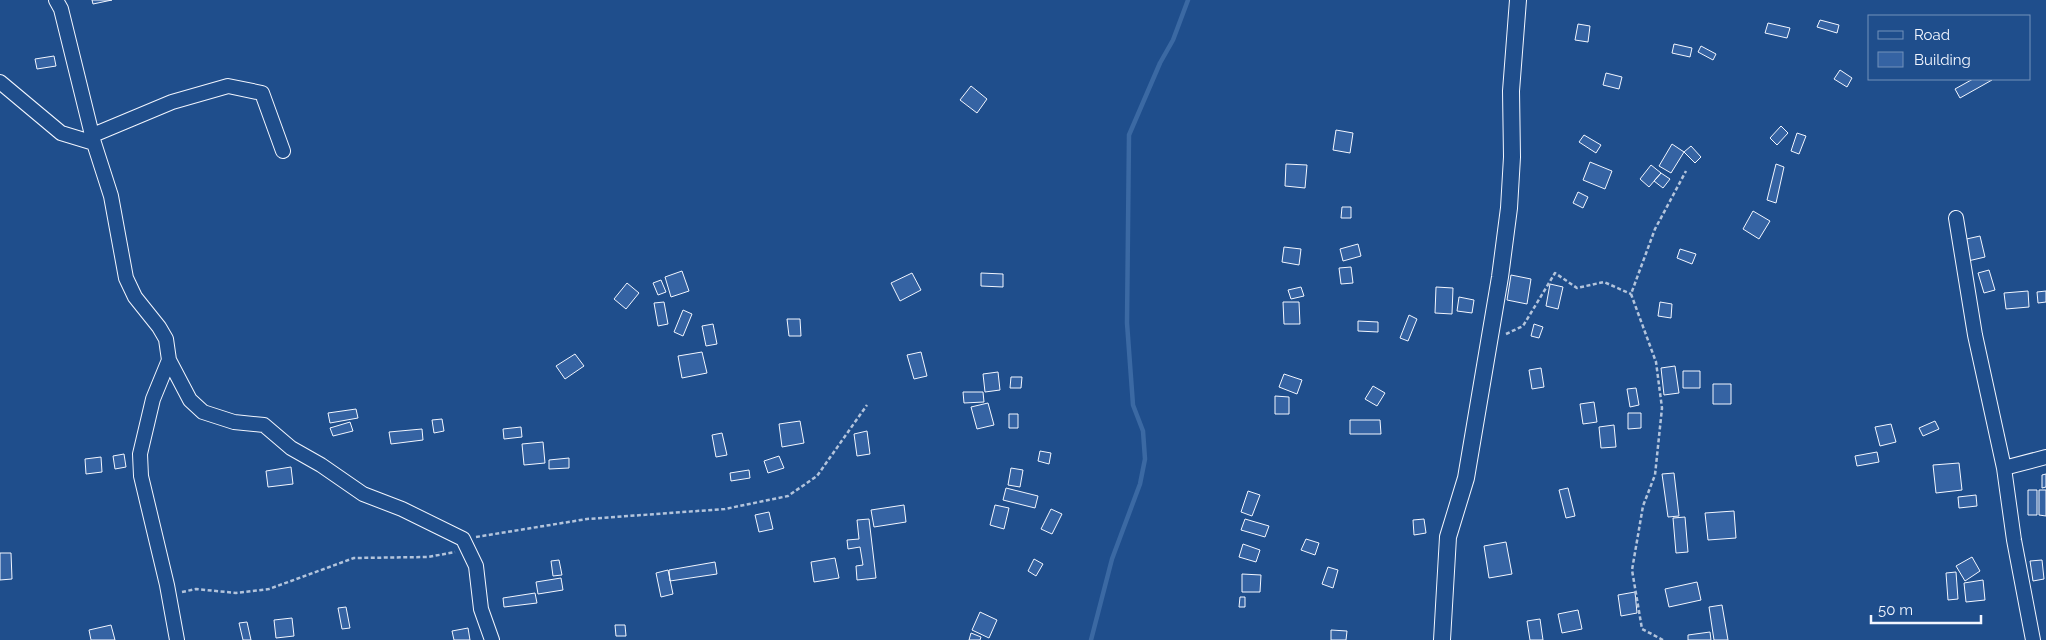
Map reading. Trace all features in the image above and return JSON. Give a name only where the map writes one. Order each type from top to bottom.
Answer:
[{"type":"street","points":[[56,0],[61,9],[94,139],[111,196],[126,278],[135,297],[163,333],[166,339],[169,360],[190,400],[203,412],[234,422],[264,425],[291,448],[321,465],[363,494],[402,508],[466,545],[476,566],[481,608],[492,640]]},
{"type":"street","points":[[1442,640],[1448,537],[1466,478],[1500,277],[1509,208],[1512,157],[1511,91],[1518,0]]},
{"type":"street","points":[[0,82],[61,133],[94,139],[172,102],[228,86],[262,93],[283,150]]},
{"type":"street","points":[[1956,218],[1975,336],[2004,468],[2014,540],[2033,640]]},
{"type":"street","points":[[169,360],[154,399],[140,454],[140,476],[169,596],[177,640]]},
{"type":"street","points":[[2004,468],[2046,457]]},
{"type":"path","points":[[1662,640],[1642,628],[1632,570],[1643,506],[1655,475],[1662,408],[1656,362],[1631,294],[1655,228],[1686,171]]},
{"type":"path","points":[[1489,342],[1523,326],[1555,273],[1577,288],[1604,282],[1631,294]]},
{"type":"path","points":[[169,596],[196,589],[236,594],[269,589],[354,558],[428,557],[466,545],[587,519],[725,508],[788,496],[817,476],[867,405]]},
{"type":"building","points":[[92,0],[112,0],[93,4]]},
{"type":"building","points":[[1820,20],[1839,25],[1837,33],[1817,27]]},
{"type":"building","points":[[1768,23],[1790,28],[1787,38],[1765,33]]},
{"type":"building","points":[[1578,24],[1590,26],[1588,42],[1575,40]]},
{"type":"building","points":[[1674,44],[1692,48],[1690,57],[1672,53]]},
{"type":"building","points":[[1701,46],[1716,54],[1713,60],[1698,52]]},
{"type":"building","points":[[54,56],[56,66],[37,69],[35,59]]},
{"type":"building","points":[[1840,70],[1852,78],[1847,87],[1834,79]]},
{"type":"building","points":[[1606,73],[1622,77],[1619,89],[1603,85]]},
{"type":"building","points":[[1971,80],[1992,80],[1960,98],[1955,89]]},
{"type":"building","points":[[971,86],[987,99],[977,113],[960,100]]},
{"type":"building","points":[[1781,126],[1788,133],[1777,145],[1770,138]]},
{"type":"building","points":[[1336,130],[1353,133],[1350,153],[1333,150]]},
{"type":"building","points":[[1797,133],[1806,136],[1799,154],[1791,151]]},
{"type":"building","points":[[1584,135],[1601,145],[1596,153],[1579,142]]},
{"type":"building","points":[[1672,144],[1684,152],[1671,173],[1659,166]]},
{"type":"building","points":[[1691,146],[1701,157],[1695,163],[1684,152]]},
{"type":"building","points":[[1590,162],[1612,171],[1605,189],[1583,180]]},
{"type":"building","points":[[1286,164],[1307,165],[1305,188],[1285,186]]},
{"type":"building","points":[[1776,164],[1784,167],[1776,203],[1767,200]]},
{"type":"building","points":[[1651,165],[1661,173],[1649,187],[1640,179]]},
{"type":"building","points":[[1661,173],[1670,179],[1663,188],[1654,181]]},
{"type":"building","points":[[1578,192],[1588,197],[1583,208],[1573,203]]},
{"type":"building","points":[[1342,207],[1351,207],[1351,218],[1341,218]]},
{"type":"building","points":[[1753,211],[1770,221],[1759,239],[1743,229]]},
{"type":"building","points":[[1980,236],[1985,257],[1968,261],[1962,240]]},
{"type":"building","points":[[1358,244],[1361,256],[1343,261],[1340,249]]},
{"type":"building","points":[[1284,247],[1301,249],[1299,265],[1282,262]]},
{"type":"building","points":[[1680,249],[1696,254],[1692,264],[1677,258]]},
{"type":"building","points":[[1351,267],[1353,283],[1341,284],[1339,268]]},
{"type":"building","points":[[1989,270],[1995,290],[1984,293],[1978,273]]},
{"type":"building","points":[[682,271],[689,291],[671,297],[665,277]]},
{"type":"building","points":[[912,273],[921,290],[900,301],[891,283]]},
{"type":"building","points":[[981,273],[1003,274],[1003,287],[981,286]]},
{"type":"building","points":[[1511,275],[1531,279],[1527,304],[1507,300]]},
{"type":"building","points":[[661,280],[666,292],[658,295],[653,283]]},
{"type":"building","points":[[627,283],[639,293],[626,309],[614,299]]},
{"type":"building","points":[[1550,284],[1563,287],[1558,309],[1546,306]]},
{"type":"building","points":[[1301,287],[1304,296],[1291,299],[1288,290]]},
{"type":"building","points":[[1436,287],[1453,288],[1452,314],[1435,313]]},
{"type":"building","points":[[2028,291],[2029,307],[2006,309],[2004,293]]},
{"type":"building","points":[[2046,291],[2046,302],[2038,303],[2037,292]]},
{"type":"building","points":[[1459,297],[1474,300],[1472,313],[1457,311]]},
{"type":"building","points":[[664,302],[668,324],[658,326],[654,303]]},
{"type":"building","points":[[1283,302],[1299,302],[1300,324],[1284,324]]},
{"type":"building","points":[[1660,302],[1672,304],[1671,318],[1658,316]]},
{"type":"building","points":[[683,310],[692,314],[683,336],[674,332]]},
{"type":"building","points":[[1409,315],[1417,319],[1408,341],[1400,338]]},
{"type":"building","points":[[787,319],[800,319],[801,336],[789,336]]},
{"type":"building","points":[[1358,321],[1378,322],[1378,332],[1358,331]]},
{"type":"building","points":[[713,324],[717,344],[706,346],[702,326]]},
{"type":"building","points":[[1534,324],[1543,327],[1539,338],[1531,336]]},
{"type":"building","points":[[702,352],[707,373],[682,378],[678,356]]},
{"type":"building","points":[[921,352],[927,376],[914,379],[907,355]]},
{"type":"building","points":[[575,354],[584,366],[565,379],[556,366]]},
{"type":"building","points":[[1675,366],[1679,393],[1664,395],[1661,368]]},
{"type":"building","points":[[1541,368],[1544,387],[1532,389],[1529,370]]},
{"type":"building","points":[[1683,371],[1700,371],[1700,388],[1683,388]]},
{"type":"building","points":[[998,372],[1000,390],[985,392],[983,374]]},
{"type":"building","points":[[1284,374],[1302,380],[1297,394],[1279,387]]},
{"type":"building","points":[[1011,377],[1022,377],[1021,388],[1010,388]]},
{"type":"building","points":[[1713,384],[1731,384],[1731,404],[1713,404]]},
{"type":"building","points":[[1373,386],[1385,393],[1377,406],[1365,399]]},
{"type":"building","points":[[1636,388],[1639,405],[1630,407],[1627,389]]},
{"type":"building","points":[[963,392],[983,392],[984,402],[964,403]]},
{"type":"building","points":[[1275,396],[1289,397],[1289,414],[1275,414]]},
{"type":"building","points":[[1594,402],[1597,422],[1583,424],[1580,404]]},
{"type":"building","points":[[988,403],[994,425],[977,429],[971,407]]},
{"type":"building","points":[[356,409],[358,418],[330,423],[328,413]]},
{"type":"building","points":[[1628,413],[1641,413],[1641,428],[1628,429]]},
{"type":"building","points":[[1009,414],[1018,414],[1018,428],[1009,428]]},
{"type":"building","points":[[442,419],[444,431],[434,433],[432,420]]},
{"type":"building","points":[[1350,420],[1380,420],[1381,434],[1350,434]]},
{"type":"building","points":[[800,421],[804,443],[782,447],[779,424]]},
{"type":"building","points":[[1935,421],[1939,429],[1923,436],[1919,428]]},
{"type":"building","points":[[350,422],[353,431],[333,436],[330,428]]},
{"type":"building","points":[[1891,424],[1896,442],[1880,446],[1875,427]]},
{"type":"building","points":[[1614,425],[1616,447],[1601,448],[1599,427]]},
{"type":"building","points":[[521,427],[522,437],[504,439],[503,429]]},
{"type":"building","points":[[422,429],[423,440],[391,444],[389,432]]},
{"type":"building","points":[[867,431],[870,454],[857,456],[854,434]]},
{"type":"building","points":[[722,433],[727,455],[716,457],[712,435]]},
{"type":"building","points":[[543,442],[545,463],[524,465],[522,444]]},
{"type":"building","points":[[1040,451],[1051,453],[1049,464],[1038,461]]},
{"type":"building","points":[[1877,452],[1879,462],[1857,466],[1855,456]]},
{"type":"building","points":[[124,454],[126,467],[115,469],[113,456]]},
{"type":"building","points":[[779,456],[784,468],[768,473],[764,461]]},
{"type":"building","points":[[101,457],[102,472],[86,474],[85,459]]},
{"type":"building","points":[[569,458],[569,468],[549,469],[549,460]]},
{"type":"building","points":[[1959,463],[1962,490],[1936,493],[1933,465]]},
{"type":"building","points":[[291,467],[293,484],[268,487],[266,471]]},
{"type":"building","points":[[1011,468],[1023,470],[1020,487],[1008,485]]},
{"type":"building","points":[[749,470],[750,478],[731,481],[730,473]]},
{"type":"building","points":[[1674,473],[1679,516],[1668,517],[1662,474]]},
{"type":"building","points":[[2046,474],[2046,487],[2042,488],[2042,475]]},
{"type":"building","points":[[1006,488],[1038,496],[1035,508],[1003,500]]},
{"type":"building","points":[[1568,488],[1575,516],[1566,518],[1559,490]]},
{"type":"building","points":[[2028,490],[2037,490],[2037,515],[2028,515]]},
{"type":"building","points":[[2039,490],[2046,490],[2046,516],[2039,515]]},
{"type":"building","points":[[1248,491],[1260,495],[1252,516],[1241,512]]},
{"type":"building","points":[[1976,495],[1977,506],[1959,508],[1958,497]]},
{"type":"building","points":[[904,505],[906,522],[874,527],[871,510]]},
{"type":"building","points":[[995,505],[1009,508],[1004,529],[990,525]]},
{"type":"building","points":[[1051,509],[1062,514],[1052,534],[1041,529]]},
{"type":"building","points":[[1734,511],[1736,538],[1708,540],[1705,513]]},
{"type":"building","points":[[769,512],[773,529],[759,532],[755,515]]},
{"type":"building","points":[[1685,517],[1688,552],[1676,553],[1673,518]]},
{"type":"building","points":[[869,519],[876,578],[857,580],[856,566],[863,565],[860,547],[848,549],[847,540],[859,539],[857,520]]},
{"type":"building","points":[[1245,519],[1269,526],[1265,537],[1241,530]]},
{"type":"building","points":[[1424,519],[1426,533],[1414,535],[1413,520]]},
{"type":"building","points":[[1306,539],[1319,543],[1315,555],[1301,550]]},
{"type":"building","points":[[1506,542],[1512,574],[1489,578],[1484,546]]},
{"type":"building","points":[[1243,544],[1260,550],[1256,562],[1239,557]]},
{"type":"building","points":[[0,553],[11,553],[12,579],[0,580]]},
{"type":"building","points":[[1972,557],[1980,571],[1965,581],[1956,566]]},
{"type":"building","points":[[835,558],[839,578],[814,582],[811,562]]},
{"type":"building","points":[[1034,559],[1043,564],[1036,576],[1028,571]]},
{"type":"building","points":[[559,560],[562,575],[553,576],[551,561]]},
{"type":"building","points":[[2042,560],[2044,579],[2033,581],[2030,561]]},
{"type":"building","points":[[715,562],[717,574],[670,581],[669,570]]},
{"type":"building","points":[[1328,567],[1338,570],[1333,588],[1322,584]]},
{"type":"building","points":[[668,570],[673,594],[661,597],[656,573]]},
{"type":"building","points":[[1956,572],[1958,599],[1948,600],[1946,573]]},
{"type":"building","points":[[1242,574],[1261,575],[1260,592],[1242,592]]},
{"type":"building","points":[[561,578],[563,590],[538,594],[536,582]]},
{"type":"building","points":[[1983,580],[1985,600],[1966,602],[1964,583]]},
{"type":"building","points":[[1697,582],[1701,600],[1669,607],[1665,589]]},
{"type":"building","points":[[1635,592],[1637,613],[1621,616],[1618,595]]},
{"type":"building","points":[[535,593],[537,603],[504,607],[503,598]]},
{"type":"building","points":[[1240,597],[1245,597],[1245,607],[1239,607]]},
{"type":"building","points":[[1722,605],[1728,640],[1714,640],[1709,607]]},
{"type":"building","points":[[346,607],[350,628],[342,629],[338,608]]},
{"type":"building","points":[[1578,610],[1582,629],[1562,633],[1558,614]]},
{"type":"building","points":[[980,612],[997,620],[989,638],[972,630]]},
{"type":"building","points":[[292,618],[294,636],[276,638],[274,620]]},
{"type":"building","points":[[1540,619],[1543,640],[1530,640],[1527,621]]},
{"type":"building","points":[[247,622],[251,640],[243,640],[239,623]]},
{"type":"building","points":[[111,625],[115,640],[91,640],[89,630]]},
{"type":"building","points":[[615,625],[625,625],[626,636],[616,636]]},
{"type":"building","points":[[468,628],[470,640],[454,640],[452,631]]},
{"type":"building","points":[[1331,630],[1347,631],[1346,640],[1331,640]]},
{"type":"building","points":[[1710,632],[1711,640],[1688,640],[1688,635]]},
{"type":"building","points":[[971,633],[981,637],[980,640],[969,640]]},
{"type":"waterway","points":[[1091,640],[1112,559],[1140,484],[1145,459],[1143,431],[1133,405],[1127,323],[1129,135],[1160,63],[1173,40],[1188,0]]}]
